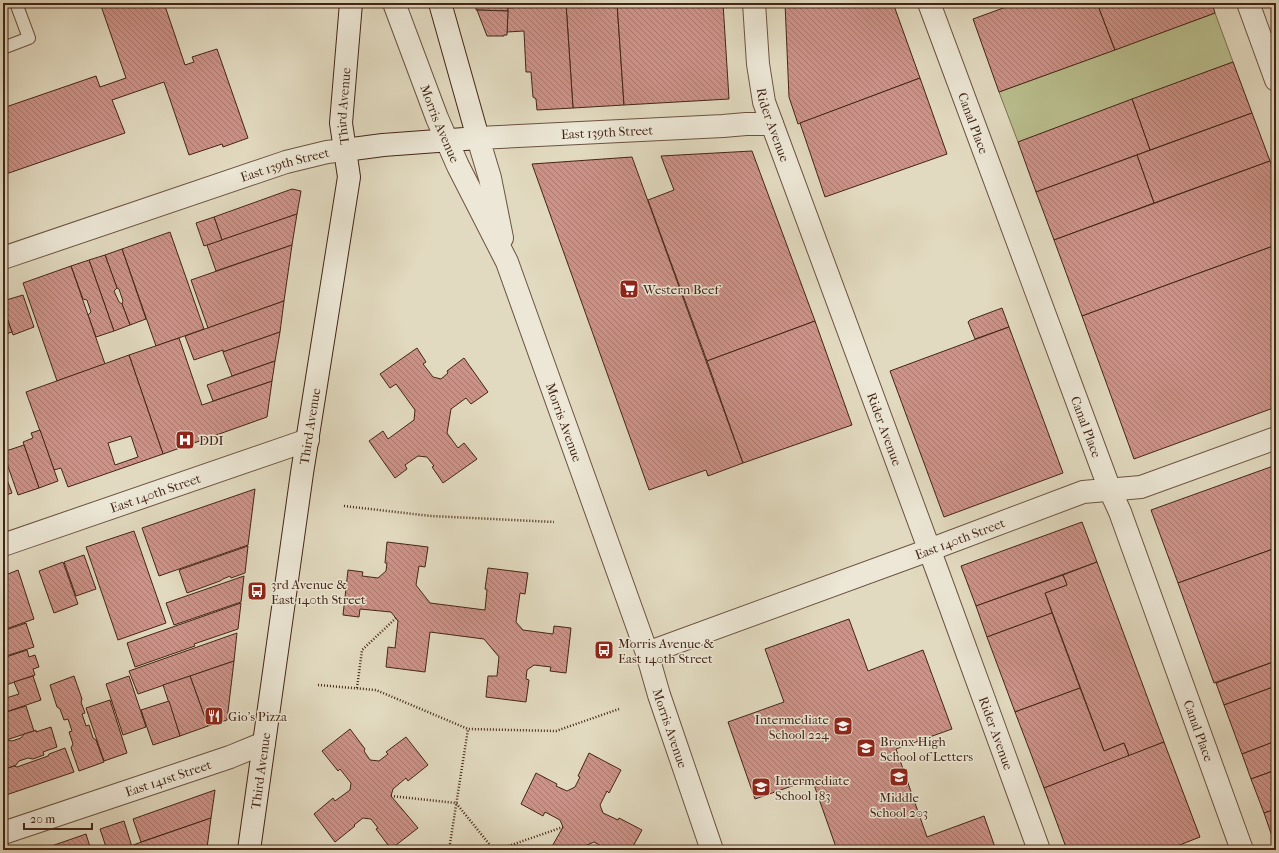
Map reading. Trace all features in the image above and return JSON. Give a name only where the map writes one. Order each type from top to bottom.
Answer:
[{"type":"street","name":"Third Avenue","points":[[249,850],[308,440],[349,177],[341,123],[351,3]]},
{"type":"street","name":"Morris Avenue","points":[[394,3],[437,118],[464,179],[507,262],[647,652],[659,695],[712,850]]},
{"type":"street","points":[[440,3],[490,178],[507,262]]},
{"type":"street","name":"Rider Avenue","points":[[754,3],[760,79],[764,102],[1039,850]]},
{"type":"street","name":"Canal Place","points":[[929,3],[1110,490],[1120,512],[1242,850]]},
{"type":"street","points":[[1248,3],[1276,80]]},
{"type":"street","name":"East 139th Street","points":[[3,258],[286,162],[327,152],[383,145],[478,138],[746,124],[772,124]]},
{"type":"street","name":"East 140th Street","points":[[647,652],[929,550],[1083,492],[1141,487],[1276,438]]},
{"type":"street","name":"East 140th Street","points":[[3,545],[308,440]]},
{"type":"street","name":"East 141st Street","points":[[3,833],[230,757],[264,743]]},
{"type":"lane","points":[[3,48],[29,38],[16,3]]},
{"type":"path","points":[[344,506],[431,516],[554,522]]},
{"type":"path","points":[[357,688],[362,650],[396,618]]},
{"type":"path","points":[[318,685],[376,690],[468,729],[556,731],[619,709]]},
{"type":"path","points":[[450,850],[468,729]]},
{"type":"path","points":[[392,796],[456,803],[495,850],[563,827]]},
{"type":"green space","points":[[1215,13],[1233,62],[1018,142],[999,92]]},
{"type":"building","points":[[100,3],[164,3],[185,65],[194,62],[192,57],[217,49],[248,138],[223,147],[222,144],[189,155],[164,82],[112,100],[125,133],[3,175],[3,108],[96,76],[100,87],[126,78]]},
{"type":"building","points":[[476,3],[508,3],[508,11],[476,10]]},
{"type":"building","points":[[617,3],[624,105],[573,108],[566,4]]},
{"type":"building","points":[[617,3],[723,3],[729,99],[624,105]]},
{"type":"building","points":[[785,3],[893,3],[920,78],[798,124],[789,97]]},
{"type":"building","points":[[1017,3],[1097,3],[1115,50],[999,92],[973,19]]},
{"type":"building","points":[[1097,3],[1212,3],[1215,13],[1115,50]]},
{"type":"building","points":[[566,4],[573,108],[537,110],[536,99],[533,97],[531,72],[526,72],[524,31],[507,32],[508,8]]},
{"type":"building","points":[[477,10],[508,11],[507,35],[487,36]]},
{"type":"building","points":[[1233,62],[1252,113],[1150,150],[1132,99]]},
{"type":"building","points":[[920,78],[947,154],[825,197],[800,123]]},
{"type":"building","points":[[1132,99],[1150,150],[1036,192],[1018,142]]},
{"type":"building","points":[[1252,113],[1270,161],[1154,203],[1137,155]]},
{"type":"building","points":[[752,151],[815,321],[707,361],[648,200],[674,190],[661,156]]},
{"type":"building","points":[[1137,155],[1154,203],[1054,240],[1036,192]]},
{"type":"building","name":"Western Beef","points":[[632,157],[743,463],[708,476],[706,470],[649,490],[532,164]]},
{"type":"building","points":[[1270,161],[1276,178],[1276,245],[1082,316],[1054,240]]},
{"type":"building","points":[[292,189],[301,191],[297,214],[222,240],[214,217]]},
{"type":"building","points":[[297,214],[292,245],[216,271],[207,245]]},
{"type":"building","points":[[214,217],[222,240],[204,246],[196,223]]},
{"type":"building","points":[[170,232],[204,329],[156,346],[122,249]]},
{"type":"building","points":[[292,245],[284,301],[208,328],[191,280]]},
{"type":"building","points":[[1276,245],[1276,407],[1134,459],[1082,316]]},
{"type":"building","points":[[122,249],[146,319],[130,325],[122,304],[123,301],[119,289],[117,288],[105,255]]},
{"type":"building","points":[[105,255],[117,288],[114,291],[119,302],[122,304],[130,325],[114,331],[89,260]]},
{"type":"building","points":[[89,260],[114,331],[96,337],[88,315],[91,312],[87,300],[83,299],[71,266]]},
{"type":"building","points":[[71,266],[105,364],[57,381],[23,283]]},
{"type":"building","points":[[23,295],[34,327],[13,335],[3,307],[3,301]]},
{"type":"building","points":[[284,301],[280,332],[223,352],[223,350],[194,360],[185,336]]},
{"type":"building","points":[[3,307],[12,332],[3,335]]},
{"type":"building","points":[[1002,308],[1009,327],[975,339],[968,322]]},
{"type":"building","points":[[815,321],[852,425],[743,463],[707,361]]},
{"type":"building","points":[[1009,327],[1063,473],[944,517],[890,371]]},
{"type":"building","points":[[280,332],[275,361],[232,376],[223,352]]},
{"type":"building","points":[[179,338],[202,405],[272,381],[267,417],[163,454],[129,355]]},
{"type":"building","points":[[417,348],[426,362],[423,364],[433,377],[441,379],[448,373],[447,371],[464,358],[488,392],[471,404],[466,398],[451,409],[447,433],[458,448],[464,443],[477,459],[443,483],[432,467],[434,466],[427,457],[418,456],[405,465],[407,469],[395,478],[369,441],[383,431],[388,439],[414,420],[415,410],[396,384],[390,388],[380,374]]},
{"type":"building","points":[[129,355],[163,454],[68,487],[61,468],[54,470],[26,392]],"holes":[[[131,436],[138,457],[115,465],[108,443]]]},
{"type":"building","points":[[275,361],[272,381],[213,401],[207,385]]},
{"type":"building","points":[[40,430],[58,481],[39,488],[23,442],[33,438],[31,433]]},
{"type":"building","points":[[24,445],[39,488],[18,495],[3,452]]},
{"type":"building","points":[[1276,465],[1276,548],[1178,583],[1151,510]]},
{"type":"building","points":[[3,469],[12,493],[3,496]]},
{"type":"building","points":[[255,489],[248,545],[159,576],[142,528]]},
{"type":"building","points":[[1082,522],[1097,562],[976,606],[961,566]]},
{"type":"building","points":[[134,531],[166,623],[118,640],[86,547]]},
{"type":"building","points":[[387,542],[428,547],[425,567],[419,566],[416,585],[430,603],[485,610],[487,590],[485,589],[488,568],[528,573],[525,594],[520,593],[516,622],[523,630],[553,634],[554,626],[571,628],[566,673],[550,671],[551,667],[534,665],[527,670],[526,679],[529,680],[526,702],[486,697],[488,676],[497,676],[499,657],[484,639],[430,632],[425,672],[386,667],[388,647],[395,648],[398,621],[391,612],[360,609],[359,617],[343,615],[348,570],[363,572],[362,576],[378,578],[386,571],[387,563],[385,563]]},
{"type":"building","points":[[248,546],[245,573],[231,578],[230,576],[187,593],[179,570]]},
{"type":"building","points":[[1276,548],[1276,661],[1214,683],[1178,583]]},
{"type":"building","points":[[84,555],[96,589],[76,596],[64,562]]},
{"type":"building","points":[[63,562],[78,604],[54,613],[39,571]]},
{"type":"building","points":[[1097,562],[1164,742],[1129,756],[1124,743],[1104,751],[1045,593],[1067,585],[1063,575]]},
{"type":"building","points":[[18,570],[34,619],[3,630],[3,576]]},
{"type":"building","points":[[1063,575],[1067,585],[1045,593],[1052,613],[987,637],[976,606]]},
{"type":"building","points":[[244,576],[241,602],[174,625],[166,603]]},
{"type":"building","points":[[241,603],[238,629],[135,667],[127,643]]},
{"type":"building","points":[[1052,613],[1080,688],[1015,712],[987,637]]},
{"type":"building","points":[[849,619],[868,671],[923,650],[952,729],[896,749],[927,837],[984,816],[996,850],[837,850],[812,779],[755,799],[728,722],[784,702],[765,649]]},
{"type":"building","points":[[26,623],[34,647],[3,657],[3,631]]},
{"type":"building","points":[[237,633],[234,661],[138,694],[129,671]]},
{"type":"building","points":[[27,650],[29,657],[35,655],[39,667],[33,669],[35,675],[3,686],[3,658]]},
{"type":"building","points":[[234,661],[227,720],[208,726],[190,676]]},
{"type":"building","points":[[1276,661],[1276,686],[1224,705],[1216,683]]},
{"type":"building","points":[[33,676],[41,700],[3,713],[3,699],[19,694],[14,682]]},
{"type":"building","points":[[74,676],[82,699],[81,702],[85,713],[82,714],[86,726],[89,725],[104,762],[79,771],[71,748],[73,744],[69,732],[72,731],[68,719],[64,720],[60,709],[57,707],[50,685]]},
{"type":"building","points":[[129,676],[146,727],[123,735],[106,684]]},
{"type":"building","points":[[190,676],[208,726],[180,736],[163,685]]},
{"type":"building","points":[[1276,686],[1276,741],[1242,754],[1224,705]]},
{"type":"building","points":[[1080,688],[1104,751],[1124,743],[1129,756],[1044,788],[1015,712]]},
{"type":"building","points":[[110,700],[127,753],[104,761],[86,708]]},
{"type":"building","points":[[169,701],[180,736],[153,745],[141,710]]},
{"type":"building","points":[[26,706],[34,731],[3,741],[3,713]]},
{"type":"building","points":[[51,727],[57,747],[43,752],[44,755],[33,759],[28,758],[19,761],[16,765],[3,770],[3,741],[12,741],[21,738],[24,734]]},
{"type":"building","points":[[350,729],[365,749],[364,751],[370,760],[379,761],[388,754],[386,752],[406,737],[428,765],[408,781],[406,778],[393,789],[391,796],[418,828],[391,849],[376,829],[378,828],[371,819],[363,818],[335,842],[314,814],[333,798],[335,801],[350,790],[351,783],[340,769],[338,771],[322,751]]},
{"type":"building","points":[[1276,741],[1276,770],[1251,779],[1242,754]]},
{"type":"building","points":[[1164,742],[1200,837],[1167,850],[1067,850],[1044,788]]},
{"type":"building","points":[[65,748],[74,772],[6,795],[3,787],[3,770],[14,766],[17,767],[48,756],[49,754]]},
{"type":"building","points":[[589,753],[621,770],[609,793],[607,791],[600,805],[603,813],[618,820],[619,818],[642,830],[631,850],[606,850],[594,842],[587,845],[585,850],[550,850],[563,827],[560,820],[545,812],[543,816],[521,804],[536,773],[567,791],[575,787],[580,777],[578,776]]},
{"type":"building","points":[[1276,770],[1276,809],[1264,813],[1251,779]]},
{"type":"building","points":[[215,790],[211,818],[141,842],[133,819]]},
{"type":"building","points":[[1276,809],[1276,845],[1275,845],[1264,813]]},
{"type":"building","points":[[211,818],[207,848],[200,850],[135,850],[133,845]]},
{"type":"building","points":[[124,821],[133,850],[107,850],[100,829]]},
{"type":"building","points":[[86,834],[91,850],[40,850]]},
{"type":"place","name":"Western Beef","points":[[629,289]]},
{"type":"place","name":"DDI","points":[[185,440]]},
{"type":"place","name":"3rd Avenue & East 140th Street","points":[[257,591]]},
{"type":"place","name":"Morris Avenue & East 140th Street","points":[[604,650]]},
{"type":"place","name":"Gio's Pizza","points":[[214,716]]},
{"type":"place","name":"Intermediate School 224","points":[[843,726]]},
{"type":"place","name":"Bronx High School of Letters","points":[[866,748]]},
{"type":"place","name":"Middle School 203","points":[[899,777]]},
{"type":"place","name":"Intermediate School 183","points":[[761,787]]}]
